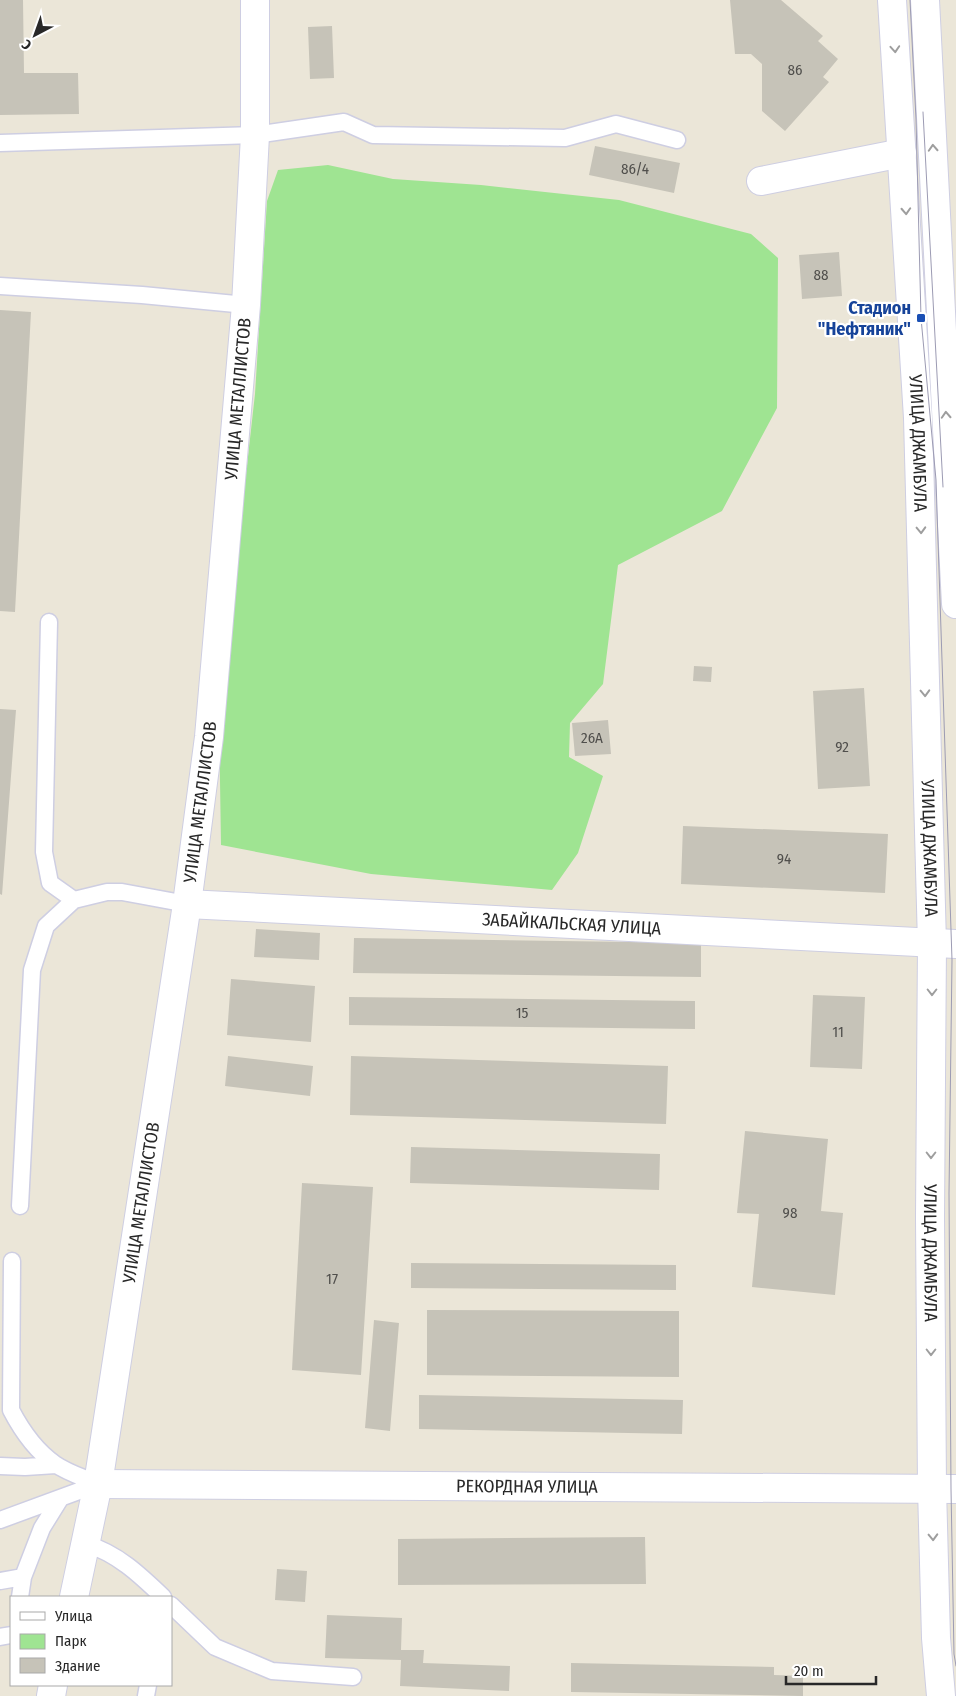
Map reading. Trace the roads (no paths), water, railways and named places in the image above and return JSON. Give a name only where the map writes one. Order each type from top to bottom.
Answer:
[{"type":"street","name":"УЛИЦА МЕТАЛЛИСТОВ","points":[[74,1596],[98,1484],[187,904],[209,737],[246,305],[256,135],[255,0]]},
{"type":"street","name":"УЛИЦА ДЖАМБУЛА","points":[[892,0],[918,418],[944,944],[930,1218],[944,1488],[936,1638],[941,1696]]},
{"type":"street","name":"УЛИЦА ДЖАМБУЛА","points":[[925,0],[956,604]]},
{"type":"street","points":[[761,181],[902,153]]},
{"type":"street","name":"ЗАБАЙКАЛЬСКАЯ УЛИЦА","points":[[187,904],[944,944]]},
{"type":"street","name":"РЕКОРДНАЯ УЛИЦА","points":[[98,1484],[944,1488]]},
{"type":"lane","points":[[0,143],[256,135],[344,122],[373,135],[565,138],[616,124],[677,140]]},
{"type":"lane","points":[[0,286],[142,295],[246,305]]},
{"type":"lane","points":[[49,622],[44,852],[50,882],[74,900]]},
{"type":"lane","points":[[20,1206],[32,970],[46,926],[74,900],[107,892],[122,892],[187,904]]},
{"type":"lane","points":[[12,1260],[11,1410],[23,1431],[39,1450],[56,1465],[98,1484]]},
{"type":"lane","points":[[0,1466],[56,1465]]},
{"type":"lane","points":[[0,1520],[98,1484]]},
{"type":"lane","points":[[20,1596],[23,1577],[42,1528],[60,1498]]},
{"type":"lane","points":[[86,1544],[102,1548],[136,1571],[161,1596]]},
{"type":"lane","points":[[0,1581],[23,1577]]},
{"type":"lane","points":[[172,1607],[215,1647],[272,1671],[353,1677]]},
{"type":"tram line","points":[[910,0],[916,119],[921,318],[936,480],[952,960],[949,1193],[951,1489],[954,1654],[956,1666]]},
{"type":"tram line","points":[[923,112],[943,487]]},
{"type":"place","name":"Стадион \"Нефтяник\"","points":[[921,318]]}]
